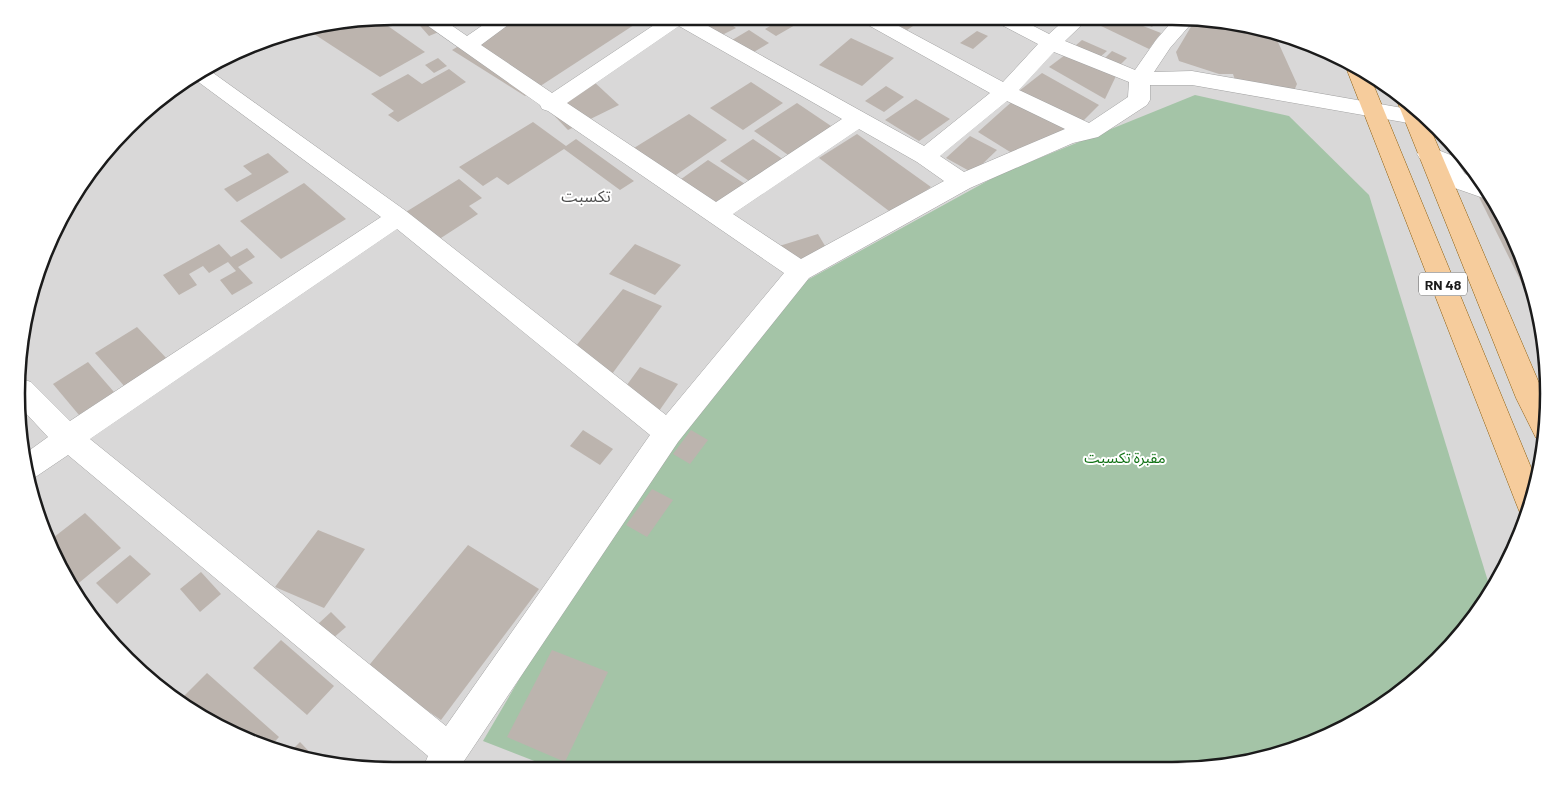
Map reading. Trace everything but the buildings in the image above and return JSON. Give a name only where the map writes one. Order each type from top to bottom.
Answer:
[{"type":"main road","name":"RN 48","points":[[1360,76],[1526,491]]},
{"type":"main road","name":"RN 48","points":[[1413,116],[1428,154],[1539,402]]},
{"type":"street","points":[[438,25],[550,104],[800,271]]},
{"type":"street","points":[[468,45],[497,25]]},
{"type":"street","points":[[550,104],[665,25]]},
{"type":"street","points":[[694,25],[925,158],[962,182]]},
{"type":"street","points":[[883,25],[1006,92],[1090,132]]},
{"type":"street","points":[[1016,25],[1051,43],[1138,80],[1192,78],[1373,110],[1406,109]]},
{"type":"street","points":[[925,158],[1006,92],[1051,43],[1071,25]]},
{"type":"street","points":[[25,394],[68,438],[445,760],[668,433],[800,271],[962,182],[1068,136],[1090,132],[1139,100],[1138,80],[1163,44],[1180,25]]},
{"type":"street","points":[[205,77],[398,217],[668,433]]},
{"type":"street","points":[[716,214],[858,119]]},
{"type":"street","points":[[1428,154],[1445,162],[1457,180],[1477,187]]},
{"type":"street","points":[[1457,180],[1461,165]]},
{"type":"street","points":[[32,465],[68,438],[398,217]]},
{"type":"shaded area","points":[[1172,25],[1220,28],[1243,32],[1313,53],[1356,74],[1376,87],[1396,101],[1432,133],[1464,169],[1478,189],[1491,209],[1512,252],[1533,322],[1537,345],[1540,394],[1537,442],[1533,465],[1512,535],[1491,578],[1464,618],[1432,654],[1396,686],[1356,713],[1313,734],[1267,749],[1220,759],[1172,762],[394,762],[345,759],[322,755],[252,734],[209,713],[169,686],[151,671],[101,618],[74,578],[53,535],[32,465],[28,442],[25,394],[28,345],[32,322],[45,275],[53,252],[74,209],[101,169],[151,116],[169,101],[209,74],[252,53],[322,32],[369,26]]},
{"type":"green space","name":"مقبرة تكسبت","points":[[1195,95],[1289,116],[1369,195],[1488,582],[1464,618],[1449,636],[1396,686],[1356,713],[1313,734],[1290,742],[1243,755],[1220,759],[1172,762],[537,762],[483,741],[548,630],[646,477],[791,289],[1000,174]]},
{"type":"district","name":"تكسبت","points":[[586,195]]}]
